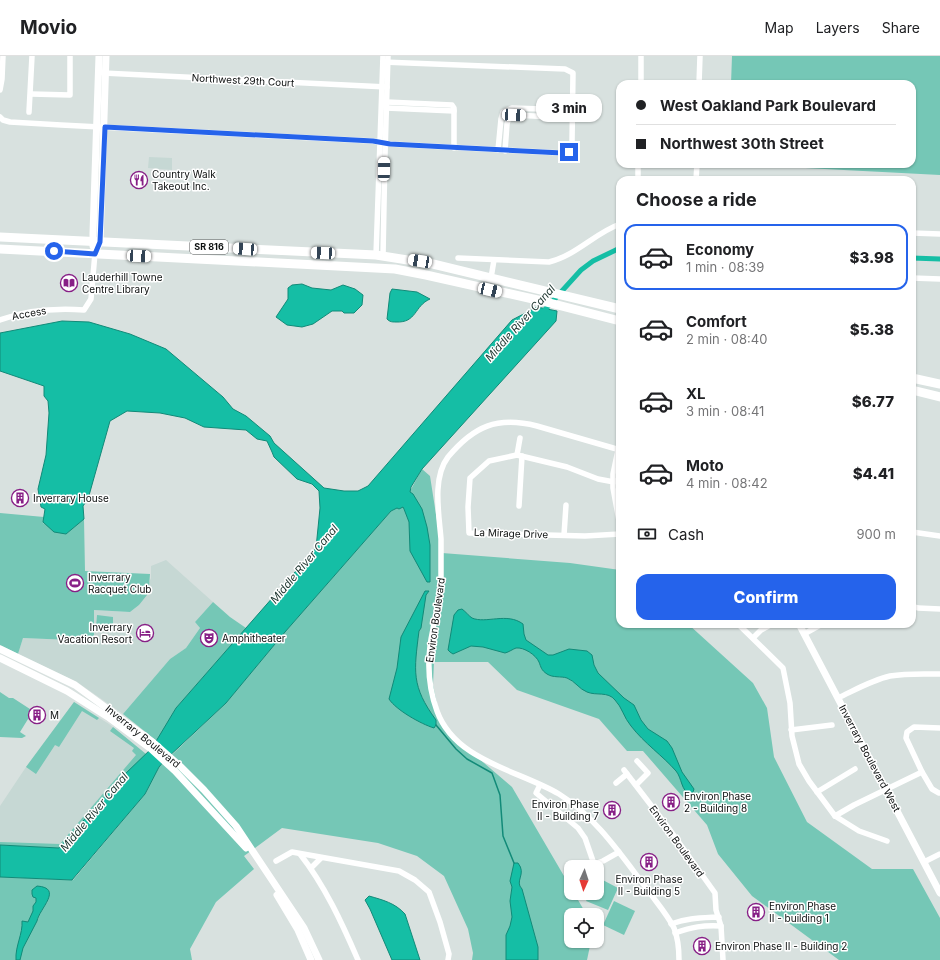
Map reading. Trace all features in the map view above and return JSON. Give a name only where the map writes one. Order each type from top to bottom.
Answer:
[{"type":"main road","name":"SR 816","points":[[0,236],[379,255],[432,264],[616,308]]},
{"type":"main road","points":[[222,260],[233,253],[234,248]]},
{"type":"main road","name":"SR 816","points":[[0,249],[395,269],[542,301],[616,320]]},
{"type":"main road","points":[[238,260],[243,255],[256,249]]},
{"type":"main road","points":[[916,379],[940,384]]},
{"type":"main road","points":[[916,391],[940,397]]},
{"type":"street","points":[[0,90],[3,56]]},
{"type":"street","points":[[29,112],[32,56]]},
{"type":"street","points":[[30,94],[70,95],[70,56]]},
{"type":"street","points":[[95,254],[101,127],[102,73],[99,56]]},
{"type":"street","points":[[102,73],[106,56]]},
{"type":"street","points":[[641,80],[642,56]]},
{"type":"street","points":[[699,80],[700,56]]},
{"type":"street","points":[[1,119],[10,122],[373,141],[383,144],[562,153],[569,152],[572,142],[573,73],[565,70],[386,59],[384,87],[383,144],[379,255]]},
{"type":"street","name":"Northwest 29th Court","points":[[102,73],[384,87]]},
{"type":"street","points":[[383,144],[387,102],[384,87]]},
{"type":"street","points":[[387,102],[452,105],[454,108],[454,148]]},
{"type":"street","points":[[386,108],[454,111]]},
{"type":"street","points":[[498,150],[503,112],[512,108],[572,110]]},
{"type":"street","points":[[505,151],[509,117],[514,115],[572,118]]},
{"type":"street","points":[[96,241],[101,198],[95,180],[101,127]]},
{"type":"street","points":[[458,258],[549,262],[557,260],[616,226]]},
{"type":"street","points":[[916,233],[940,234]]},
{"type":"street","name":"Access","points":[[0,320],[10,316],[33,311],[59,308],[84,310],[91,299],[95,254]]},
{"type":"street","points":[[491,278],[494,260]]},
{"type":"street","points":[[916,278],[940,279]]},
{"type":"street","name":"Environ Boulevard","points":[[616,449],[523,422],[508,421],[492,424],[468,436],[446,460],[440,476],[438,493],[441,547],[441,590],[431,637],[428,670],[437,713],[445,727],[460,744],[490,764],[558,794],[576,806],[595,823],[619,852],[671,924],[679,945],[679,960]]},
{"type":"street","points":[[519,506],[520,438]]},
{"type":"street","name":"La Mirage Drive","points":[[616,481],[598,479],[566,467],[520,455],[489,461],[470,478],[468,507],[469,533],[585,536],[616,534]]},
{"type":"street","points":[[616,462],[613,474],[616,479]]},
{"type":"street","points":[[616,483],[613,488],[616,504]]},
{"type":"street","points":[[564,535],[566,505]]},
{"type":"street","points":[[916,533],[940,536]]},
{"type":"street","points":[[916,607],[940,609]]},
{"type":"street","points":[[742,628],[784,668],[790,703],[792,730],[799,764],[817,792],[835,816],[859,831],[887,841]]},
{"type":"street","points":[[753,638],[765,628]]},
{"type":"street","name":"Inverrary Boulevard West","points":[[801,628],[940,893]]},
{"type":"street","points":[[804,634],[815,628]]},
{"type":"street","name":"Inverrary Boulevard","points":[[0,649],[75,685],[153,746],[204,790],[236,826],[304,928],[319,960]]},
{"type":"street","name":"Inverrary Boulevard","points":[[0,658],[67,691],[153,746]]},
{"type":"street","points":[[838,698],[874,681],[889,676],[909,673],[940,674]]},
{"type":"street","name":"Inverrary Boulevard West","points":[[792,730],[832,725]]},
{"type":"street","points":[[939,793],[932,789],[906,738],[907,732],[914,727],[940,728]]},
{"type":"street","name":"Inverrary Boulevard","points":[[168,759],[247,849],[298,930],[311,960]]},
{"type":"street","points":[[636,785],[648,773],[637,761]]},
{"type":"street","name":"Inverrary Boulevard West","points":[[817,792],[855,769]]},
{"type":"street","name":"Environ Boulevard","points":[[616,783],[626,772],[715,893],[716,910],[721,926],[723,960]]},
{"type":"street","points":[[835,816],[885,789],[922,772]]},
{"type":"street","points":[[540,785],[536,794],[578,828],[585,838],[594,864],[619,852]]},
{"type":"street","points":[[276,861],[292,852],[399,872],[415,880],[429,892],[440,922],[449,954],[448,960]]},
{"type":"street","points":[[300,854],[311,868],[340,919],[358,960]]},
{"type":"street","points":[[924,862],[940,854]]},
{"type":"street","points":[[311,868],[321,858]]},
{"type":"street","points":[[671,924],[691,919],[718,917]]},
{"type":"street","points":[[675,933],[693,927],[706,925],[721,926]]},
{"type":"shaded area","points":[[732,56],[940,56],[940,175],[806,168],[916,168],[916,80],[731,80]]},
{"type":"shaded area","points":[[149,157],[172,158],[172,170],[148,168]]},
{"type":"shaded area","points":[[422,469],[430,476],[442,553],[570,563],[616,569],[616,628],[692,628],[753,683],[767,708],[774,757],[807,822],[872,869],[913,869],[940,918],[940,960],[839,960],[752,896],[718,854],[707,825],[643,751],[627,751],[599,719],[517,690],[488,662],[434,662],[433,685],[442,727],[512,787],[564,876],[564,900],[578,900],[583,908],[564,908],[564,948],[590,948],[587,960],[472,960],[473,953],[468,929],[444,876],[417,856],[378,843],[282,828],[244,856],[254,869],[216,902],[190,949],[192,960],[0,960],[0,877],[73,880],[145,794],[159,767],[226,703],[285,632],[391,511],[405,498]]},
{"type":"shaded area","name":"Inverrary Racquet Club","points":[[0,513],[44,517],[43,523],[66,534],[84,519],[85,571],[150,574],[147,595],[139,605],[130,612],[94,610],[94,641],[23,638],[18,654],[0,645]]},
{"type":"shaded area","name":"Inverrary Vacation Resort","points":[[166,560],[213,602],[195,622],[200,628],[186,648],[170,659],[123,714],[77,682],[18,654],[23,638],[94,641],[94,610],[130,612],[139,605],[151,578],[151,566]]},
{"type":"shaded area","points":[[213,602],[230,617],[246,628],[176,708],[158,742],[123,714],[170,659],[186,648],[200,628],[195,622]]},
{"type":"shaded area","points":[[97,615],[113,617],[113,623],[109,629],[96,628]]},
{"type":"shaded area","points":[[0,692],[9,698],[13,698],[33,711],[20,732],[26,736],[22,738],[0,737]]},
{"type":"shaded area","points":[[74,702],[109,724],[146,754],[124,775],[59,848],[0,845],[0,806],[26,767]]},
{"type":"shaded area","points":[[74,702],[99,718],[97,720],[82,711],[59,747],[55,745],[36,774],[26,767]]},
{"type":"shaded area","points":[[113,727],[146,754],[59,848],[0,845],[0,842],[60,844],[136,755],[132,751],[134,748],[110,731]]},
{"type":"shaded area","points":[[604,881],[618,888],[608,910],[586,901],[604,900]]},
{"type":"shaded area","points":[[614,901],[635,911],[624,935],[604,925]]},
{"type":"water","points":[[302,284],[312,288],[331,290],[343,285],[355,289],[363,295],[362,305],[354,313],[332,311],[313,324],[302,327],[287,325],[276,317],[288,299],[288,288],[292,285]]},
{"type":"water","points":[[392,289],[417,292],[430,299],[425,302],[408,320],[403,322],[391,322],[387,319],[390,293]]},
{"type":"water","points":[[537,307],[557,311],[556,321],[422,469],[411,487],[410,492],[413,494],[422,509],[427,527],[430,545],[430,582],[427,582],[410,551],[409,522],[404,509],[403,507],[399,509],[397,508],[391,511],[285,632],[226,703],[165,760],[159,767],[145,794],[72,880],[0,877],[0,845],[59,848],[124,775],[152,748],[176,708],[316,548],[320,508],[319,491],[312,484],[297,479],[274,457],[267,441],[257,439],[246,430],[204,427],[185,418],[160,413],[127,411],[110,421],[88,499],[83,506],[84,519],[66,534],[54,532],[43,522],[45,509],[41,507],[38,489],[46,455],[49,413],[48,401],[44,396],[44,386],[0,371],[0,333],[62,321],[89,322],[130,334],[166,349],[223,397],[233,409],[246,416],[270,436],[274,443],[324,488],[344,491],[358,491],[368,486],[512,320]]},
{"type":"water","points":[[425,591],[429,591],[426,595],[421,628],[419,631],[416,657],[416,678],[422,697],[436,720],[436,725],[434,728],[409,716],[397,708],[389,699],[397,668],[401,637]]},
{"type":"water","points":[[462,609],[472,618],[484,620],[504,618],[523,624],[526,640],[548,655],[553,655],[569,649],[587,651],[592,655],[594,665],[598,673],[624,698],[634,705],[641,720],[648,729],[667,741],[672,748],[682,772],[694,789],[693,792],[690,794],[685,790],[676,771],[636,732],[612,697],[587,692],[567,678],[547,674],[542,670],[535,657],[523,649],[516,648],[505,653],[483,647],[471,646],[453,654],[450,652],[448,650],[454,615],[458,610]]},
{"type":"water","points":[[514,863],[518,863],[521,871],[519,883],[538,947],[538,960],[506,960],[506,935],[512,917],[510,901],[512,887],[510,881]]},
{"type":"water","points":[[37,886],[45,888],[49,891],[48,900],[23,948],[20,960],[16,960],[22,921],[28,922],[33,911],[36,898],[33,897],[32,890]]},
{"type":"water","points":[[369,896],[393,905],[405,914],[420,960],[392,960],[365,900]]},
{"type":"waterway","name":"Middle River Canal","points":[[542,313],[581,270],[593,261],[616,250]]},
{"type":"waterway","name":"Middle River Canal","points":[[916,258],[940,259]]},
{"type":"waterway","points":[[436,725],[456,749],[467,759],[492,773],[500,795],[503,836],[514,863]]},
{"type":"place","name":"Country Walk Takeout Inc.","points":[[139,180]]},
{"type":"place","name":"Lauderhill Towne Centre Library","points":[[69,283]]},
{"type":"place","name":"Inverrary House","points":[[20,498]]},
{"type":"place","name":"Inverrary Racquet Club","points":[[75,583]]},
{"type":"place","name":"Inverrary Vacation Resort","points":[[145,633]]},
{"type":"place","name":"Amphitheater","points":[[209,638]]},
{"type":"place","name":"M","points":[[37,715]]},
{"type":"place","name":"Environ Phase 2 - Building 8","points":[[671,802]]},
{"type":"place","name":"Environ Phase II - Building 7","points":[[612,810]]},
{"type":"place","name":"Environ Phase II - Building 5","points":[[649,862]]},
{"type":"place","name":"Environ Phase II - building 1","points":[[756,912]]},
{"type":"place","name":"Environ Phase II - Building 2","points":[[702,946]]},
{"type":"route","points":[[54,251],[95,254],[100,242],[105,127],[373,141],[385,144],[469,149],[562,153],[569,152]]}]
